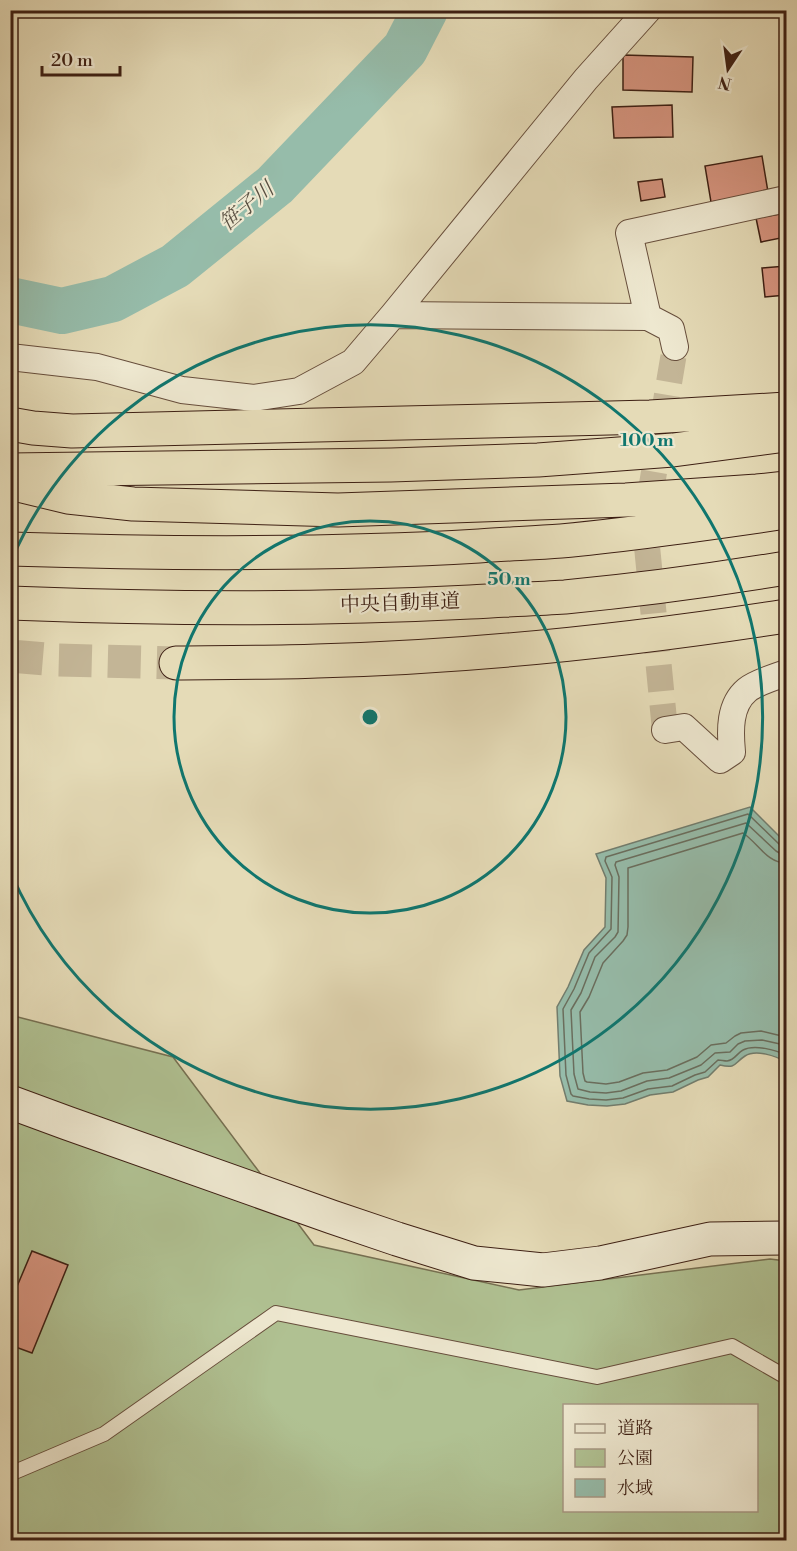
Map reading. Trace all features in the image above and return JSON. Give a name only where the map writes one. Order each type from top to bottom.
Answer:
[{"type":"highway","points":[[10,424],[72,431],[650,417],[786,409]]},
{"type":"highway","points":[[10,470],[391,465],[538,460],[673,450],[786,435]]},
{"type":"highway","points":[[10,483],[68,497],[133,504],[338,510],[615,500],[786,488]]},
{"type":"highway","points":[[10,549],[265,554],[422,549],[559,541],[693,526],[786,512]]},
{"type":"highway","name":"中央自動車道","points":[[10,603],[131,608],[277,608],[422,604],[565,597],[707,581],[786,568]]},
{"type":"highway","points":[[176,663],[318,661],[459,654],[586,643],[786,616]]},
{"type":"street","points":[[10,357],[96,367],[182,390],[254,398],[299,391],[353,362],[586,79],[648,10]]},
{"type":"street","points":[[648,318],[629,233],[786,199]]},
{"type":"street","points":[[393,315],[648,318],[671,329],[675,347]]},
{"type":"street","points":[[665,730],[684,727],[720,760],[732,752],[730,729],[735,705],[747,689],[786,673]]},
{"type":"street","points":[[10,1102],[332,1217],[474,1263],[543,1270],[600,1263],[710,1239],[786,1238]]},
{"type":"lane","points":[[10,1474],[104,1434],[276,1313],[597,1377],[732,1346],[786,1377]]},
{"type":"green space","points":[[10,1015],[173,1057],[314,1245],[519,1290],[770,1259],[786,1261],[786,1540],[11,1540]]},
{"type":"water","points":[[750,807],[786,843],[786,1062],[766,1054],[755,1053],[745,1056],[735,1065],[720,1065],[708,1077],[673,1092],[650,1095],[625,1104],[607,1106],[567,1101],[560,1076],[557,1007],[584,950],[605,927],[606,878],[596,854]]},
{"type":"building","points":[[623,55],[693,57],[692,92],[623,90]]},
{"type":"building","points":[[672,105],[673,137],[614,138],[612,107]]},
{"type":"building","points":[[762,156],[768,192],[711,202],[705,166]]},
{"type":"building","points":[[662,179],[665,197],[641,201],[638,182]]},
{"type":"building","points":[[786,213],[786,237],[761,242],[756,218]]},
{"type":"building","points":[[786,266],[786,295],[765,297],[762,268]]},
{"type":"building","points":[[32,1251],[68,1265],[32,1353],[10,1345],[10,1303]]},
{"type":"waterway","name":"笹子川","points":[[10,300],[62,311],[113,299],[175,266],[275,185],[405,49],[425,10]]},
{"type":"tunnel","points":[[665,730],[645,526],[675,347]]},
{"type":"tunnel","points":[[10,656],[57,660],[176,663]]}]
